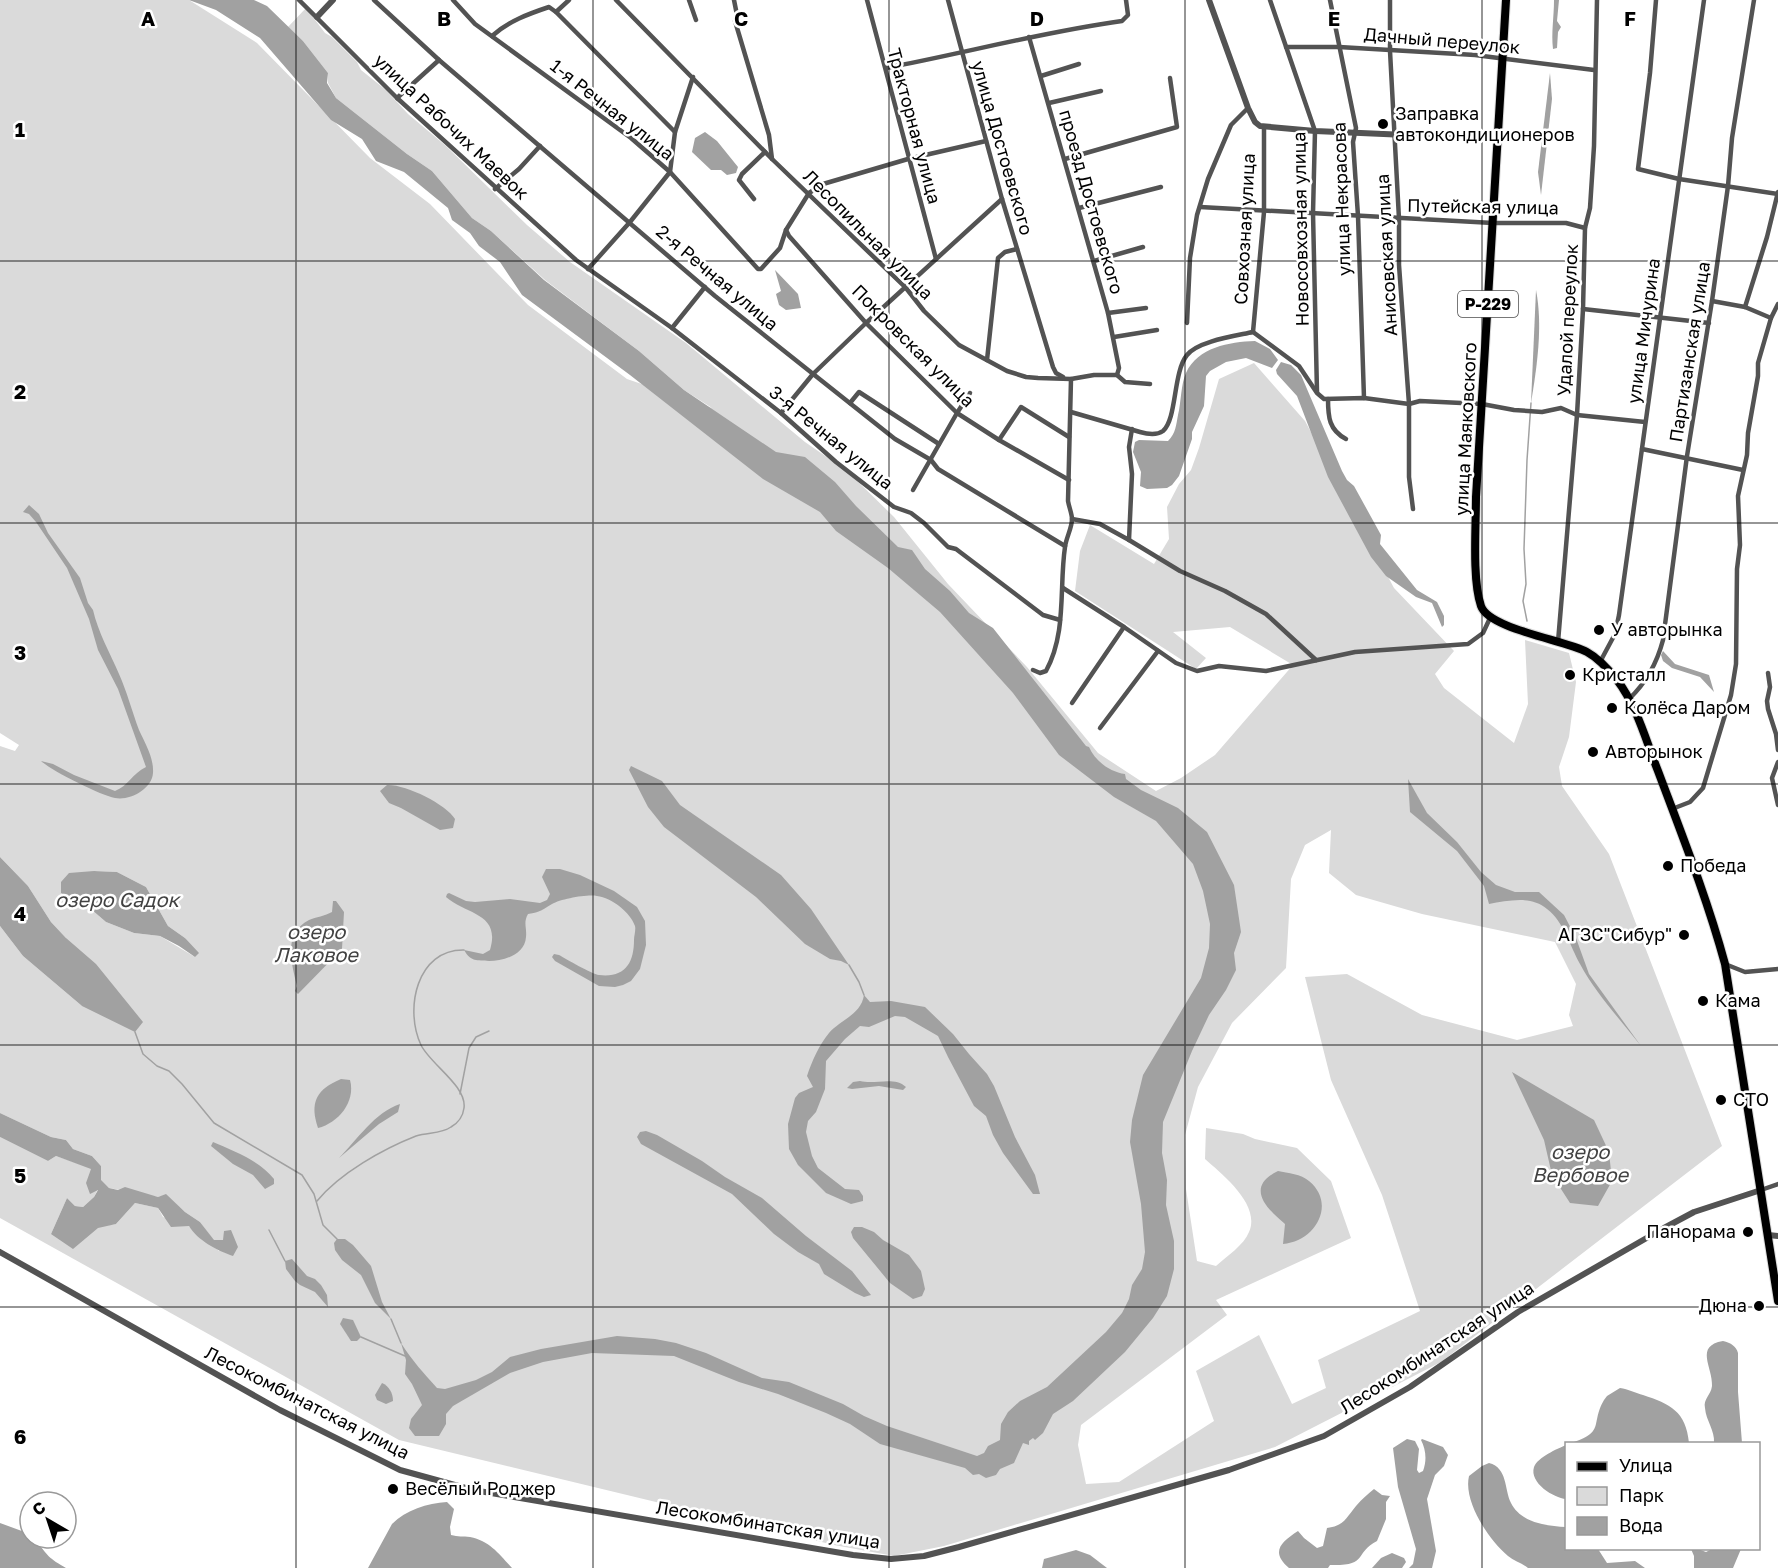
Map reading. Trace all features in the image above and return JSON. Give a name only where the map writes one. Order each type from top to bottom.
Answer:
[{"type":"main road","name":"улица Маяковского","points":[[1490,618],[1481,607],[1476,567],[1476,497],[1506,0]]},
{"type":"main road","name":"Р-229","points":[[1490,618],[1508,627],[1585,651],[1600,662],[1616,679],[1629,699],[1714,924],[1725,964],[1778,1301]]},
{"type":"street","name":"улица Рабочих Маевок","points":[[299,0],[397,98],[495,189],[588,269]]},
{"type":"street","points":[[317,17],[333,0]]},
{"type":"street","name":"2-я Речная улица","points":[[374,0],[440,60],[705,287],[895,439],[931,460],[938,469],[1065,546]]},
{"type":"street","name":"1-я Речная улица","points":[[453,0],[475,24],[631,138],[670,172],[758,269],[761,269],[780,248],[786,230]]},
{"type":"street","points":[[556,12],[569,0]]},
{"type":"street","name":"Лесопильная улица","points":[[616,0],[772,159],[906,288],[924,311],[959,345],[1007,371],[1026,377],[1071,379],[1094,375],[1117,375],[1125,382],[1150,384]]},
{"type":"street","points":[[689,0],[696,21]]},
{"type":"street","points":[[734,0],[737,15],[735,21],[770,140],[772,159]]},
{"type":"street","name":"Тракторная улица","points":[[867,0],[936,259]]},
{"type":"street","name":"улица Достоевского","points":[[948,0],[1002,199],[1053,367],[1064,377]]},
{"type":"street","name":"улица Достоевского","points":[[886,69],[962,54],[1029,37],[1125,20],[1128,15],[1126,0]]},
{"type":"street","points":[[1209,0],[1248,108],[1257,125],[1264,128],[1315,131],[1498,139]]},
{"type":"street","name":"Новосовхозная улица","points":[[1270,0],[1315,131],[1313,213],[1317,393]]},
{"type":"street","name":"улица Некрасова","points":[[1330,0],[1356,132],[1353,142],[1358,216],[1359,305],[1364,398]]},
{"type":"street","name":"Анисовская улица","points":[[1390,0],[1389,51],[1399,219],[1399,265],[1409,404],[1408,477],[1413,509]]},
{"type":"street","name":"Удалой переулок","points":[[1558,642],[1584,309],[1587,238],[1585,228],[1590,208],[1593,157],[1597,0]]},
{"type":"street","points":[[1656,0],[1638,169],[1679,179],[1778,193],[1745,307]]},
{"type":"street","name":"улица Мичурина","points":[[1600,662],[1613,640],[1619,615],[1704,0]]},
{"type":"street","name":"Партизанская улица","points":[[1629,699],[1638,691],[1654,667],[1661,649],[1687,456],[1728,186],[1732,138],[1754,0]]},
{"type":"street","points":[[492,36],[504,25],[523,15],[549,7],[675,132]]},
{"type":"street","name":"проезд Достоевского","points":[[1029,37],[1108,313],[1119,368],[1117,375]]},
{"type":"street","name":"Дачный переулок","points":[[1287,47],[1339,47],[1475,55],[1594,70]]},
{"type":"street","points":[[397,98],[440,60]]},
{"type":"street","points":[[1041,76],[1078,64]]},
{"type":"street","points":[[588,269],[670,172],[675,132],[693,77]]},
{"type":"street","points":[[1065,159],[1177,127],[1170,78]]},
{"type":"street","points":[[1049,103],[1101,91]]},
{"type":"street","points":[[1187,323],[1190,258],[1197,215],[1208,179],[1231,125],[1248,108]]},
{"type":"street","name":"Совхозная улица","points":[[1253,332],[1264,212],[1264,128]]},
{"type":"street","points":[[754,199],[739,180],[764,151],[770,140]]},
{"type":"street","points":[[786,230],[809,194],[823,184],[908,159],[986,141]]},
{"type":"street","points":[[495,189],[519,169],[540,146]]},
{"type":"street","points":[[1079,208],[1161,187]]},
{"type":"street","points":[[781,413],[813,374],[1002,199]]},
{"type":"street","name":"Путейская улица","points":[[1200,207],[1399,219],[1566,223],[1585,228]]},
{"type":"street","name":"Покровская улица","points":[[786,230],[866,323],[957,413],[1069,480]]},
{"type":"street","points":[[1094,261],[1143,247]]},
{"type":"street","name":"улица Достоевского","points":[[987,360],[998,258],[1001,253],[1017,249]]},
{"type":"street","name":"3-я Речная улица","points":[[588,269],[672,328],[781,413],[836,462],[894,507],[911,513],[948,547],[956,549],[1043,615],[1060,620]]},
{"type":"street","points":[[672,328],[705,287]]},
{"type":"street","points":[[1712,301],[1745,307],[1771,318]]},
{"type":"street","points":[[1672,809],[1690,802],[1702,788],[1731,695],[1736,664],[1737,569],[1740,545],[1738,496],[1747,455],[1758,363],[1771,318],[1778,304]]},
{"type":"street","points":[[1108,313],[1146,308]]},
{"type":"street","points":[[1584,309],[1708,323]]},
{"type":"street","points":[[1114,337],[1157,330]]},
{"type":"street","points":[[1071,412],[1150,434],[1165,429],[1180,369],[1188,354],[1204,344],[1253,332],[1299,366],[1317,393],[1324,399],[1364,398],[1409,404],[1420,401],[1482,404],[1542,412],[1561,408],[1577,415],[1645,422]]},
{"type":"street","points":[[1033,670],[1040,673],[1046,671],[1055,651],[1060,620],[1065,546],[1072,519],[1068,501],[1071,379]]},
{"type":"street","points":[[850,403],[859,392],[939,444]]},
{"type":"street","points":[[913,490],[970,393]]},
{"type":"street","points":[[1328,399],[1331,427],[1346,439]]},
{"type":"street","points":[[999,440],[1021,406],[1069,438]]},
{"type":"street","points":[[1129,540],[1132,474],[1129,447],[1132,429]]},
{"type":"street","points":[[1642,448],[1743,470]]},
{"type":"street","points":[[1072,519],[1100,524],[1180,571],[1225,591],[1266,614],[1316,660]]},
{"type":"street","points":[[1063,588],[1176,663],[1197,671],[1219,666],[1266,671],[1355,652],[1468,644],[1483,633],[1490,618]]},
{"type":"street","points":[[1071,703],[1124,627]]},
{"type":"street","points":[[1100,728],[1158,651]]},
{"type":"street","points":[[1768,673],[1770,687],[1768,709],[1776,734],[1778,750]]},
{"type":"street","points":[[1778,762],[1772,778],[1778,805]]},
{"type":"street","points":[[1725,964],[1745,972],[1778,969]]},
{"type":"street","points":[[1761,1190],[1778,1184]]},
{"type":"street","name":"Лесокомбинатская улица","points":[[0,1252],[280,1410],[400,1470],[473,1490],[586,1511],[854,1555],[891,1559],[924,1556],[958,1547],[1229,1470],[1324,1436],[1410,1387],[1518,1312],[1654,1234],[1694,1212],[1761,1190]]},
{"type":"street","points":[[1768,1235],[1778,1236]]},
{"type":"green space","points":[[0,0],[189,0],[257,43],[370,158],[430,204],[528,305],[627,379],[712,408],[684,390],[639,351],[545,280],[491,231],[472,218],[432,171],[336,98],[328,83],[328,73],[303,41],[288,27],[306,8],[325,33],[357,62],[361,70],[386,90],[408,114],[446,146],[527,225],[570,262],[686,343],[805,442],[847,471],[894,517],[948,584],[1027,667],[1098,753],[1156,791],[1181,778],[1215,755],[1293,665],[1230,627],[1173,632],[1206,658],[1196,669],[1075,591],[1080,551],[1090,525],[1154,564],[1169,539],[1167,507],[1179,484],[1191,470],[1219,379],[1254,363],[1305,421],[1394,588],[1454,651],[1435,674],[1444,688],[1514,743],[1528,704],[1525,640],[1569,653],[1576,682],[1569,737],[1559,767],[1562,786],[1609,854],[1722,1146],[1441,1362],[1275,1447],[944,1546],[894,1556],[834,1545],[399,1440],[0,1218],[0,1137],[48,1161],[56,1156],[91,1168],[96,1189],[98,1189],[94,1197],[83,1207],[75,1206],[67,1198],[51,1234],[116,1224],[135,1203],[158,1208],[163,1217],[189,1226],[219,1251],[223,1240],[214,1241],[200,1222],[166,1195],[158,1197],[109,1188],[100,1180],[101,1166],[92,1156],[73,1149],[66,1140],[51,1137],[0,1113],[0,926],[23,956],[82,1006],[66,938],[51,922],[28,886],[0,857],[0,746],[15,751],[19,745],[0,733]],"holes":[[[1331,830],[1329,873],[1356,895],[1422,914],[1555,942],[1576,984],[1569,1015],[1573,1026],[1517,1040],[1422,1015],[1347,974],[1305,977],[1331,1080],[1382,1195],[1420,1311],[1318,1360],[1326,1388],[1292,1404],[1259,1335],[1196,1371],[1214,1421],[1119,1482],[1086,1484],[1078,1445],[1081,1425],[1227,1315],[1216,1300],[1351,1238],[1331,1181],[1297,1148],[1255,1139],[1243,1134],[1206,1128],[1205,1159],[1238,1191],[1250,1211],[1251,1222],[1249,1232],[1243,1241],[1216,1266],[1197,1261],[1186,1189],[1185,1135],[1198,1087],[1232,1023],[1286,968],[1291,879],[1305,845]],[[94,871],[117,872],[146,887],[168,926],[185,938],[195,957],[160,936],[134,933],[106,922],[92,910],[61,893]]]},
{"type":"water","points":[[189,0],[254,0],[267,6],[303,41],[328,73],[327,83],[336,98],[432,171],[472,218],[491,231],[544,280],[639,351],[684,390],[776,452],[805,457],[835,482],[898,547],[912,550],[925,569],[950,591],[969,613],[993,628],[1099,761],[1114,771],[1125,774],[1126,779],[1141,790],[1178,808],[1207,832],[1234,885],[1241,932],[1234,953],[1236,970],[1209,1015],[1163,1122],[1162,1153],[1167,1180],[1166,1205],[1174,1241],[1174,1269],[1167,1296],[1153,1318],[1125,1352],[1073,1401],[1053,1414],[1043,1433],[1035,1440],[1033,1438],[1029,1441],[1029,1445],[1023,1443],[1014,1463],[1000,1469],[996,1475],[986,1478],[979,1474],[973,1475],[965,1468],[880,1444],[850,1424],[826,1413],[674,1356],[592,1353],[543,1362],[510,1373],[453,1406],[446,1414],[446,1424],[439,1436],[415,1436],[409,1428],[411,1419],[422,1405],[405,1374],[406,1360],[401,1343],[437,1388],[445,1389],[476,1380],[492,1372],[510,1357],[541,1349],[617,1336],[676,1343],[706,1353],[762,1378],[789,1382],[843,1404],[887,1426],[977,1456],[984,1453],[988,1446],[1000,1440],[1001,1424],[1008,1412],[1020,1401],[1047,1387],[1106,1332],[1122,1313],[1129,1299],[1132,1285],[1142,1269],[1145,1252],[1141,1204],[1130,1142],[1132,1120],[1143,1075],[1201,978],[1209,948],[1210,924],[1203,891],[1193,864],[1156,821],[1114,797],[1059,755],[1013,693],[940,612],[888,568],[836,531],[820,512],[763,479],[630,375],[522,295],[500,262],[479,246],[470,233],[452,220],[448,208],[404,172],[376,161],[362,139],[331,120],[260,38],[216,10]]},
{"type":"water","points":[[1554,0],[1559,0],[1557,21],[1561,27],[1558,32],[1557,48],[1553,49],[1552,37]]},
{"type":"water","points":[[1550,73],[1552,99],[1541,195],[1538,172]]},
{"type":"water","points":[[705,132],[717,141],[738,167],[736,173],[727,175],[721,170],[711,170],[692,152],[695,138]]},
{"type":"water","points":[[775,270],[798,294],[801,308],[786,310],[779,305],[776,294],[781,291]]},
{"type":"water","points":[[1536,290],[1539,332],[1531,403]]},
{"type":"water","points":[[1255,341],[1270,349],[1278,360],[1272,368],[1246,358],[1226,362],[1210,371],[1206,376],[1204,406],[1192,432],[1192,439],[1179,476],[1167,488],[1147,489],[1140,486],[1141,472],[1133,452],[1135,442],[1139,440],[1168,441],[1171,438],[1176,426],[1184,377],[1191,364],[1198,357],[1215,348]]},
{"type":"water","points":[[1281,362],[1291,365],[1301,375],[1342,471],[1354,486],[1381,535],[1380,544],[1417,590],[1437,602],[1444,616],[1442,627],[1432,603],[1416,597],[1386,576],[1371,557],[1328,477],[1297,396],[1277,374],[1276,370]]},
{"type":"water","points":[[29,505],[39,514],[48,533],[80,578],[88,603],[93,610],[149,751],[153,767],[152,779],[144,789],[133,796],[115,798],[108,796],[65,776],[41,761],[115,791],[146,767],[118,689],[98,650],[89,619],[67,568],[36,522],[29,514],[23,512]]},
{"type":"water","points":[[1663,651],[1675,664],[1709,675],[1714,692],[1700,677],[1672,668],[1663,661],[1661,655]]},
{"type":"water","points":[[631,766],[662,781],[680,805],[781,875],[811,909],[849,965],[830,959],[805,944],[756,897],[664,827],[648,807],[629,770]]},
{"type":"water","points":[[1408,779],[1427,813],[1457,842],[1481,872],[1496,885],[1515,892],[1539,892],[1564,915],[1576,938],[1589,974],[1641,1046],[1593,986],[1553,914],[1541,905],[1527,900],[1489,904],[1484,886],[1457,851],[1410,812]]},
{"type":"water","points":[[387,785],[414,791],[434,801],[455,819],[453,828],[440,830],[389,803],[380,791]]},
{"type":"water","points":[[0,857],[28,886],[51,922],[96,964],[143,1022],[135,1032],[82,1006],[23,956],[0,926]]},
{"type":"water","points":[[546,869],[560,869],[580,875],[614,891],[637,907],[645,921],[646,945],[640,969],[631,981],[615,987],[599,986],[555,961],[552,957],[554,954],[559,955],[599,975],[615,974],[622,971],[630,962],[634,948],[635,926],[633,921],[620,906],[597,896],[556,902],[539,912],[528,914],[525,943],[518,953],[512,956],[489,961],[469,957],[464,950],[483,954],[490,950],[491,929],[480,916],[454,903],[446,897],[447,894],[475,902],[510,899],[540,903],[547,900],[550,894],[542,877]]},
{"type":"water","name":"озеро Садок","points":[[117,872],[146,887],[168,926],[185,938],[199,953],[195,957],[160,936],[134,933],[106,922],[92,910],[61,893],[61,882],[69,873]]},
{"type":"water","name":"озеро Лаковое","points":[[333,901],[336,901],[344,912],[342,949],[298,994],[295,991],[297,986],[291,959],[295,933],[309,920],[332,912]]},
{"type":"water","points":[[864,995],[870,1002],[891,1001],[925,1007],[953,1034],[987,1074],[994,1086],[1015,1137],[1035,1175],[1040,1194],[1033,1194],[1003,1153],[986,1116],[974,1106],[938,1036],[905,1017],[895,1016],[869,1027],[860,1026],[845,1039],[826,1061],[825,1089],[816,1112],[808,1121],[806,1132],[812,1156],[818,1168],[845,1189],[859,1190],[863,1201],[851,1204],[826,1193],[798,1165],[789,1149],[788,1124],[795,1098],[799,1093],[813,1087],[807,1076],[819,1048],[834,1028],[859,1008]]},
{"type":"water","name":"озеро Вербовое","points":[[1512,1072],[1594,1120],[1609,1152],[1612,1181],[1598,1206],[1570,1203],[1552,1175],[1544,1140]]},
{"type":"water","points":[[341,1079],[350,1080],[348,1104],[332,1121],[318,1128],[314,1111],[317,1098],[326,1087]]},
{"type":"water","points":[[890,1081],[906,1087],[903,1090],[879,1086],[847,1088],[853,1082]]},
{"type":"water","points":[[400,1104],[398,1112],[379,1124],[339,1158],[374,1120]]},
{"type":"water","points":[[0,1113],[51,1137],[66,1140],[73,1149],[92,1156],[101,1166],[101,1180],[109,1188],[118,1190],[125,1187],[158,1197],[166,1194],[185,1212],[200,1222],[214,1240],[223,1240],[224,1231],[231,1230],[238,1247],[233,1256],[208,1244],[189,1226],[171,1227],[158,1208],[135,1203],[116,1224],[98,1228],[73,1249],[51,1234],[67,1198],[75,1206],[83,1207],[94,1197],[98,1190],[90,1194],[86,1183],[91,1169],[56,1156],[48,1161],[0,1137]]},
{"type":"water","points":[[646,1131],[657,1135],[762,1198],[852,1271],[871,1295],[864,1297],[855,1293],[824,1274],[819,1264],[774,1234],[732,1194],[641,1144],[637,1137],[640,1132]]},
{"type":"water","points":[[213,1142],[262,1167],[274,1179],[274,1184],[265,1189],[253,1175],[233,1164],[211,1146]]},
{"type":"water","points":[[1278,1171],[1294,1174],[1309,1181],[1317,1190],[1322,1211],[1313,1229],[1304,1237],[1283,1244],[1285,1224],[1271,1211],[1262,1198],[1261,1191],[1262,1184]]},
{"type":"water","points":[[854,1227],[862,1227],[874,1232],[909,1255],[921,1271],[925,1289],[922,1296],[913,1299],[890,1283],[853,1238],[851,1232]]},
{"type":"water","points":[[337,1239],[345,1239],[353,1245],[371,1266],[382,1302],[391,1319],[375,1303],[361,1275],[342,1260],[335,1250],[334,1243]]},
{"type":"water","points":[[292,1259],[307,1276],[315,1279],[321,1285],[327,1295],[328,1307],[315,1292],[295,1281],[286,1269],[285,1261]]},
{"type":"water","points":[[343,1318],[353,1320],[361,1337],[357,1341],[351,1341],[340,1324]]},
{"type":"water","points":[[1723,1341],[1733,1345],[1738,1353],[1742,1442],[1714,1442],[1705,1402],[1712,1386],[1707,1352],[1714,1344]]},
{"type":"water","points":[[382,1383],[389,1388],[393,1398],[393,1401],[386,1404],[377,1400],[375,1395]]},
{"type":"water","points":[[1620,1388],[1669,1406],[1675,1410],[1684,1423],[1689,1442],[1574,1442],[1593,1431],[1600,1408],[1607,1396]]},
{"type":"water","points":[[1407,1439],[1415,1441],[1419,1449],[1417,1470],[1419,1473],[1423,1471],[1425,1459],[1422,1439],[1443,1447],[1448,1455],[1444,1466],[1435,1475],[1427,1499],[1436,1551],[1432,1568],[1409,1568],[1413,1564],[1416,1549],[1398,1487],[1393,1448]]},
{"type":"water","points":[[1565,1446],[1565,1499],[1544,1489],[1535,1479],[1533,1473],[1536,1463]]},
{"type":"water","points":[[1489,1463],[1499,1469],[1511,1503],[1521,1515],[1535,1522],[1565,1527],[1565,1550],[1599,1550],[1607,1563],[1635,1561],[1645,1568],[1528,1568],[1510,1558],[1486,1531],[1470,1497],[1469,1476]]},
{"type":"water","points":[[1374,1489],[1382,1495],[1390,1496],[1386,1502],[1386,1519],[1377,1541],[1356,1561],[1350,1564],[1330,1565],[1328,1568],[1289,1568],[1283,1562],[1279,1552],[1287,1539],[1298,1531],[1317,1548],[1323,1546],[1327,1528],[1344,1521],[1358,1503]]},
{"type":"water","points":[[447,1502],[454,1509],[450,1527],[451,1535],[470,1537],[483,1542],[494,1549],[512,1568],[368,1568],[392,1524],[417,1508]]},
{"type":"water","points":[[0,1523],[18,1530],[18,1550],[44,1550],[66,1568],[0,1568]]},
{"type":"water","points":[[1076,1550],[1090,1555],[1107,1568],[1042,1568],[1044,1559]]},
{"type":"water","points":[[1691,1550],[1706,1552],[1741,1550],[1733,1568],[1694,1568]]},
{"type":"water","points":[[1392,1553],[1404,1558],[1406,1562],[1402,1568],[1372,1568],[1381,1558]]},
{"type":"waterway","points":[[1527,621],[1523,601],[1526,584],[1524,549],[1531,403]]},
{"type":"waterway","points":[[317,1201],[338,1181],[376,1155],[416,1136],[447,1129],[461,1116],[464,1108],[460,1092],[421,1045],[414,1015],[418,984],[425,970],[435,959],[448,952],[464,950]]},
{"type":"waterway","points":[[849,965],[864,995]]},
{"type":"waterway","points":[[460,1094],[469,1048],[476,1037],[489,1031]]},
{"type":"waterway","points":[[135,1032],[143,1054],[157,1066],[169,1071],[214,1123],[302,1175],[314,1194],[323,1225],[337,1239]]},
{"type":"waterway","points":[[269,1230],[285,1261]]},
{"type":"waterway","points":[[391,1319],[401,1343]]},
{"type":"waterway","points":[[361,1337],[405,1356]]},
{"type":"place","name":"Заправка автокондиционеров","points":[[1383,124]]},
{"type":"place","name":"У авторынка","points":[[1599,630]]},
{"type":"place","name":"Кристалл","points":[[1570,675]]},
{"type":"place","name":"Колёса Даром","points":[[1612,708]]},
{"type":"place","name":"Авторынок","points":[[1593,752]]},
{"type":"place","name":"Победа","points":[[1668,866]]},
{"type":"place","name":"АГЗС\"Сибур\"","points":[[1684,935]]},
{"type":"place","name":"Кама","points":[[1703,1001]]},
{"type":"place","name":"СТО","points":[[1721,1100]]},
{"type":"place","name":"Панорама","points":[[1748,1232]]},
{"type":"place","name":"Дюна","points":[[1759,1306]]},
{"type":"place","name":"Весёлый Роджер","points":[[393,1489]]}]
